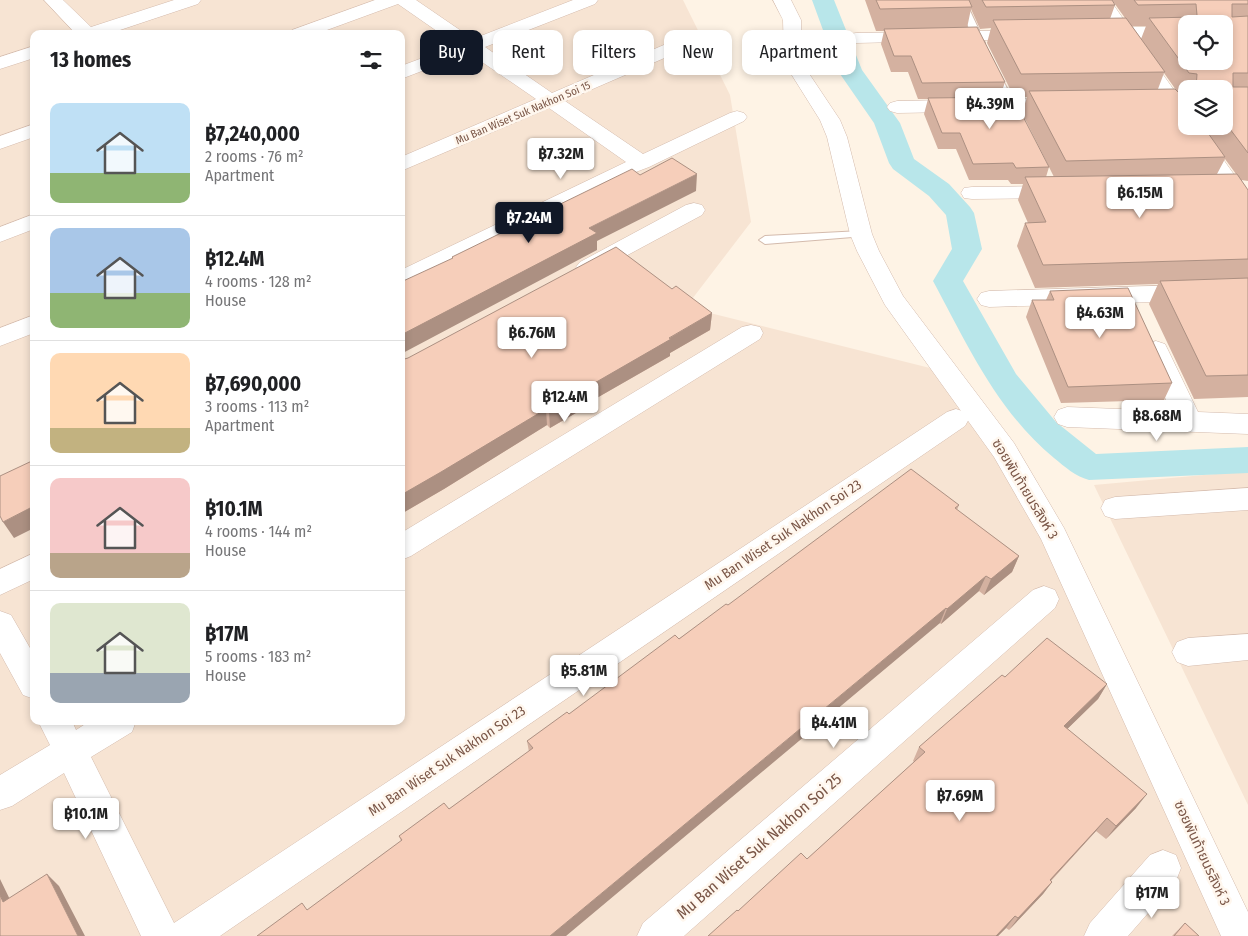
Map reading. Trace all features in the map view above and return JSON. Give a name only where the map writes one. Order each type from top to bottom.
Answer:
[{"type":"street","points":[[53,0],[84,30]]},
{"type":"street","points":[[100,30],[192,0]]},
{"type":"street","points":[[309,30],[392,0]]},
{"type":"street","points":[[404,0],[448,30]]},
{"type":"street","points":[[483,41],[589,0]]},
{"type":"street","name":"ซอยพันท้ายนรสิงห์ 3","points":[[782,0],[792,20],[793,55],[797,69],[830,120],[861,234],[893,299],[1004,450],[1054,536],[1240,936]]},
{"type":"street","points":[[1101,0],[1171,103]]},
{"type":"street","points":[[1084,34],[1178,32]]},
{"type":"street","points":[[856,38],[1044,34]]},
{"type":"street","name":"Mu Ban Wiset Suk Nakhon Soi 15","points":[[405,163],[664,52]]},
{"type":"street","points":[[0,63],[30,53]]},
{"type":"street","points":[[483,54],[642,163]]},
{"type":"street","points":[[405,72],[420,66]]},
{"type":"street","points":[[896,108],[1014,114],[1077,104]]},
{"type":"street","points":[[405,277],[621,171],[642,163],[737,117]]},
{"type":"street","points":[[0,143],[30,132]]},
{"type":"street","points":[[1197,135],[1241,188],[1248,210]]},
{"type":"street","points":[[1204,189],[1241,188]]},
{"type":"street","points":[[972,193],[1060,189]]},
{"type":"street","points":[[565,279],[694,210]]},
{"type":"street","points":[[0,235],[30,223]]},
{"type":"street","points":[[989,299],[1248,291]]},
{"type":"street","points":[[1130,294],[1189,422]]},
{"type":"street","points":[[0,338],[30,325]]},
{"type":"street","points":[[405,546],[751,333]]},
{"type":"street","points":[[1067,418],[1248,424]]},
{"type":"street","name":"Mu Ban Wiset Suk Nakhon Soi 23","points":[[187,936],[956,419]]},
{"type":"street","points":[[1114,508],[1248,499]]},
{"type":"street","points":[[0,583],[30,566]]},
{"type":"street","name":"Mu Ban Wiset Suk Nakhon Soi 25","points":[[656,936],[1044,599]]},
{"type":"street","points":[[0,624],[30,677]]},
{"type":"street","points":[[1188,652],[1248,647]]},
{"type":"street","points":[[56,725],[160,936]]},
{"type":"street","points":[[0,794],[114,725]]},
{"type":"street","points":[[1103,936],[1163,868]]},
{"type":"lane","points":[[962,0],[986,57],[1014,114]]},
{"type":"lane","points":[[765,240],[861,234]]},
{"type":"shaded area","points":[[0,0],[683,0],[698,30],[664,30],[664,75],[720,75],[730,95],[751,222],[686,307],[934,369],[993,445],[1081,615],[1224,936],[0,936]]},
{"type":"shaded area","points":[[1248,471],[1248,805],[1094,485]]},
{"type":"building","points":[[876,0],[969,0],[972,7],[880,9]]},
{"type":"building","points":[[982,0],[1112,0],[1115,5],[986,7]]},
{"type":"building","points":[[1134,0],[1248,0],[1248,4],[1232,4],[1232,15],[1197,15],[1196,4],[1138,5]]},
{"type":"building","points":[[1248,16],[1248,73],[1233,73],[1233,80],[1197,80],[1197,74],[1189,73],[1187,70],[1233,70],[1233,17]]},
{"type":"building","points":[[1178,17],[1178,58],[1149,18]]},
{"type":"building","points":[[1126,18],[1165,72],[1021,74],[993,20]]},
{"type":"building","points":[[977,27],[1005,82],[922,83],[911,56],[894,56],[884,29]]},
{"type":"building","points":[[1233,87],[1248,87],[1248,153],[1233,133]]},
{"type":"building","points":[[1175,89],[1178,92],[1178,135],[1209,135],[1225,157],[1066,161],[1029,91]]},
{"type":"building","points":[[1013,97],[1049,167],[1016,168],[1013,163],[973,164],[960,133],[942,133],[928,98]]},
{"type":"building","points":[[672,158],[697,174],[589,228],[597,233],[405,333],[405,280],[632,169],[640,175]]},
{"type":"building","points":[[1237,174],[1248,190],[1248,259],[1043,265],[1025,223],[1046,222],[1025,177]]},
{"type":"building","points":[[616,247],[672,289],[676,286],[712,313],[580,393],[549,411],[546,409],[405,493],[405,359]]},
{"type":"building","points":[[1248,278],[1248,375],[1206,376],[1160,281]]},
{"type":"building","points":[[1128,288],[1172,383],[1068,387],[1032,300],[1054,300],[1050,291]]},
{"type":"building","points":[[30,462],[30,508],[3,522],[0,516],[0,476]]},
{"type":"building","points":[[911,469],[959,505],[955,508],[1019,556],[991,579],[986,576],[946,608],[550,936],[257,936],[302,903],[307,910],[402,840],[399,836],[444,803],[449,809],[533,748],[527,741],[567,712],[569,714],[675,635],[679,639],[726,604],[728,605]]},
{"type":"building","points":[[1047,638],[1107,684],[1064,726],[1147,794],[1116,826],[1107,818],[1018,918],[1015,916],[996,936],[708,936],[801,853],[807,859],[925,752],[919,747],[1002,675],[1005,677]]},
{"type":"building","points":[[47,874],[78,936],[0,936],[0,895],[3,902]]},
{"type":"building","points":[[1185,923],[1199,936],[1174,936]]},
{"type":"waterway","points":[[823,0],[850,71],[887,123],[902,163],[939,190],[960,213],[967,249],[948,281],[1004,382],[1044,431],[1089,467],[1248,460]]}]
